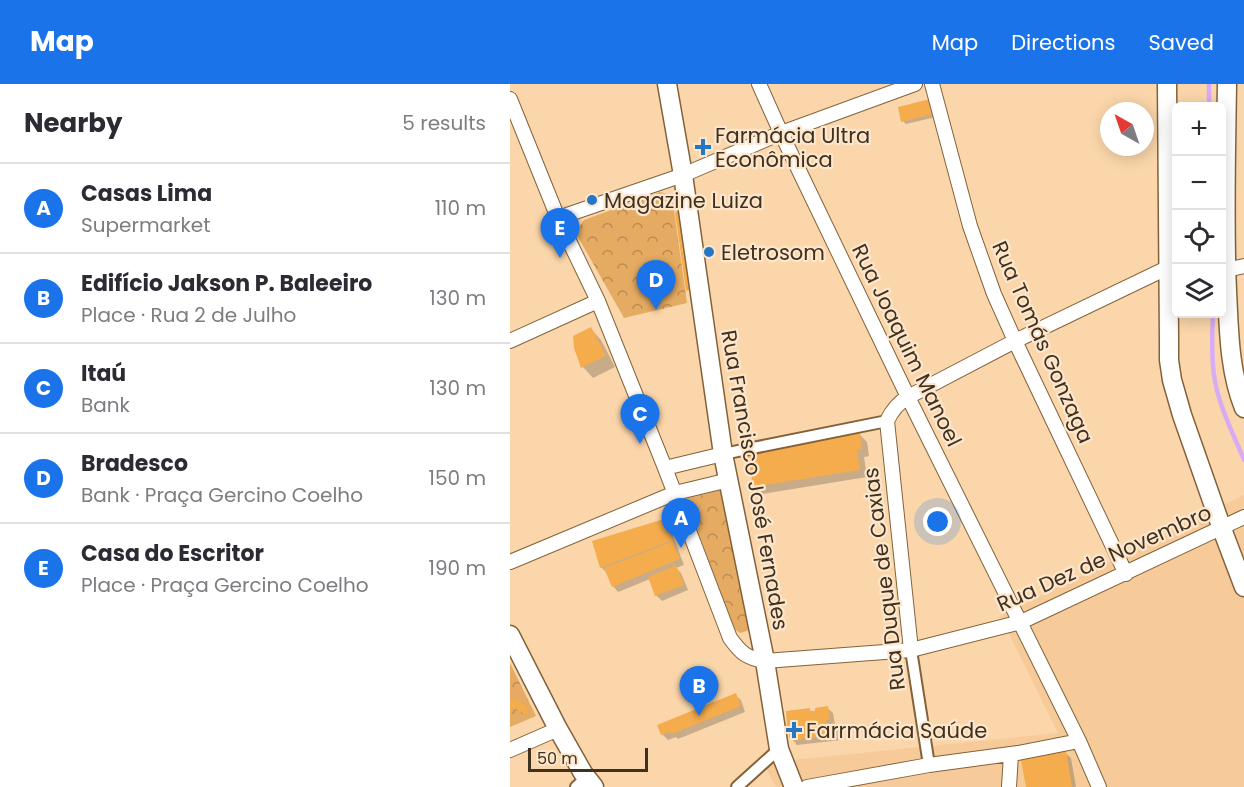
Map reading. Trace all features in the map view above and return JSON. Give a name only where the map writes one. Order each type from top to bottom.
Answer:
[{"type":"main road","name":"Rua Francisco José Fernades","points":[[667,84],[683,175],[723,454],[765,661],[779,749],[794,787]]},
{"type":"main road","points":[[1167,84],[1169,360],[1172,380],[1182,415],[1234,522],[1244,586]]},
{"type":"main road","points":[[1227,84],[1235,268],[1229,347],[1233,374],[1244,408]]},
{"type":"main road","points":[[510,635],[585,784]]},
{"type":"street","name":"Rua Joaquim Manoel","points":[[759,84],[908,397],[1021,622],[1099,787]]},
{"type":"street","points":[[558,218],[683,175],[781,133],[915,84]]},
{"type":"street","name":"Rua Tomás Gonzaga","points":[[932,84],[970,226],[994,294],[1126,574]]},
{"type":"street","points":[[510,99],[514,121],[598,301],[675,493],[729,638],[747,656],[765,661]]},
{"type":"street","points":[[665,468],[887,421],[894,408],[908,397],[1015,340],[1168,267]]},
{"type":"street","points":[[510,341],[598,301]]},
{"type":"street","name":"Rua Duque de Caxias","points":[[887,421],[911,650],[929,765]]},
{"type":"street","points":[[510,562],[675,493],[729,480]]},
{"type":"street","name":"Rua Dez de Novembro","points":[[765,661],[911,650],[1021,622],[1234,522]]},
{"type":"street","points":[[510,750],[558,729]]},
{"type":"street","points":[[807,787],[1079,741]]},
{"type":"street","points":[[737,787],[779,749]]},
{"type":"street","points":[[1009,787],[1011,754]]},
{"type":"shaded area","points":[[1244,495],[1244,787],[776,787],[763,763],[1058,733],[1000,616]]},
{"type":"green space","points":[[660,192],[668,194],[673,203],[687,303],[624,318],[578,237],[579,227],[584,220]]},
{"type":"green space","points":[[724,489],[752,626],[740,633],[734,629],[686,499]]},
{"type":"green space","points":[[510,663],[536,716],[510,727]]},
{"type":"building","points":[[930,99],[933,114],[901,122],[898,107]]},
{"type":"building","points":[[681,210],[694,289],[686,291],[675,212]]},
{"type":"building","points":[[591,327],[606,356],[581,368],[574,348],[573,336]]},
{"type":"building","points":[[860,433],[862,449],[857,450],[860,470],[753,487],[747,451]]},
{"type":"building","points":[[664,519],[673,540],[600,568],[592,541]]},
{"type":"building","points":[[673,541],[680,559],[612,587],[604,568]]},
{"type":"building","points":[[676,565],[684,585],[655,596],[648,577]]},
{"type":"building","points":[[736,693],[741,706],[672,734],[670,732],[661,735],[657,725]]},
{"type":"building","points":[[514,699],[528,707],[526,715],[514,708],[510,711],[510,701]]},
{"type":"building","points":[[828,706],[830,719],[826,720],[827,724],[834,722],[836,735],[790,740],[786,711],[810,708],[810,711],[815,711],[815,708]]},
{"type":"building","points":[[1066,751],[1072,787],[1026,787],[1021,760]]},
{"type":"waterway","points":[[1209,84],[1209,102]]},
{"type":"waterway","points":[[1213,318],[1212,352],[1216,386],[1226,419],[1244,460]]},
{"type":"place","name":"Farmácia Ultra Econômica","points":[[703,147]]},
{"type":"place","name":"Magazine Luiza","points":[[592,200]]},
{"type":"place","name":"Eletrosom","points":[[709,252]]},
{"type":"place","name":"Casa do Escritor","points":[[560,258]]},
{"type":"place","name":"Bradesco","points":[[656,310]]},
{"type":"place","name":"Itaú","points":[[640,444]]},
{"type":"place","name":"Casas Lima","points":[[681,548]]},
{"type":"place","name":"Edifício Jakson P. Baleeiro","points":[[699,716]]},
{"type":"place","name":"Farrmácia Saúde","points":[[794,730]]}]
